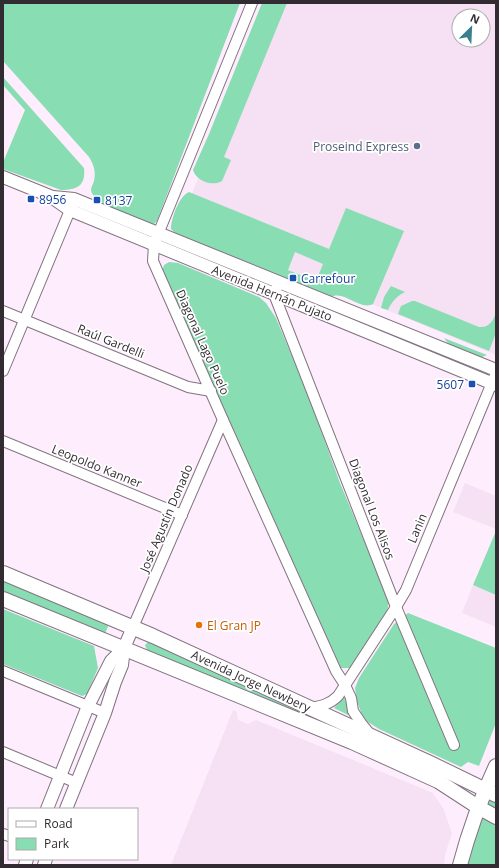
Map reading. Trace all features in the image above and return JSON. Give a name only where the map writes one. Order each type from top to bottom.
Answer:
[{"type":"main road","name":"Avenida Jorge Newbery","points":[[3,573],[133,627],[428,762],[490,793]]},
{"type":"main road","name":"Avenida Jorge Newbery","points":[[3,598],[388,758],[438,781],[496,817]]},
{"type":"main road","points":[[460,865],[478,807],[490,793],[496,766]]},
{"type":"street","name":"Diagonal Lago Puelo","points":[[252,3],[156,239],[153,261],[336,671],[346,685],[351,698],[353,711],[360,723],[372,736]]},
{"type":"street","name":"Avenida Hernán Pujato","points":[[3,178],[156,239],[279,282],[495,378]]},
{"type":"street","points":[[3,371],[72,205]]},
{"type":"street","name":"Avenida Hernán Pujato","points":[[156,239],[274,294],[495,378]]},
{"type":"street","points":[[274,294],[279,282]]},
{"type":"street","name":"Diagonal Los Alisos","points":[[274,294],[396,608],[454,745]]},
{"type":"street","name":"Raúl Gardelli","points":[[3,311],[188,386],[210,391]]},
{"type":"street","name":"Lanin","points":[[346,685],[406,590],[495,378]]},
{"type":"street","name":"José Agustín Donado","points":[[133,627],[223,420]]},
{"type":"street","name":"Leopoldo Kanner","points":[[3,441],[182,515]]},
{"type":"street","points":[[66,808],[105,713],[122,665],[124,648],[133,627]]},
{"type":"street","points":[[47,808],[88,706],[110,660],[124,648]]},
{"type":"street","points":[[3,672],[105,713]]},
{"type":"street","points":[[310,708],[325,705],[332,701],[338,696],[346,685]]},
{"type":"street","points":[[3,752],[77,783]]},
{"type":"shaded area","points":[[270,3],[496,3],[496,355],[179,225]]},
{"type":"shaded area","points":[[465,483],[496,496],[496,529],[453,512]]},
{"type":"shaded area","points":[[473,585],[496,595],[496,627],[462,613]]},
{"type":"shaded area","points":[[233,710],[237,712],[238,720],[248,724],[256,720],[433,793],[444,810],[452,834],[445,854],[444,865],[171,865]]},
{"type":"green space","points":[[3,3],[240,3],[157,221],[153,225],[108,206],[99,201],[93,195],[91,190],[95,178],[95,172],[89,157],[3,61]]},
{"type":"green space","points":[[262,3],[287,3],[224,157],[231,160],[222,181],[218,183],[205,182],[195,174],[193,170]]},
{"type":"green space","points":[[3,77],[84,168],[84,179],[79,186],[72,189],[61,190],[3,169],[3,159],[4,160],[25,110],[3,85]]},
{"type":"green space","points":[[189,192],[329,249],[346,208],[404,231],[373,304],[362,305],[342,296],[331,297],[295,282],[296,277],[290,275],[288,279],[176,234],[171,229],[172,220],[176,208],[185,194]],"holes":[[[295,252],[323,264],[316,281],[288,270]]]},
{"type":"green space","points":[[169,262],[178,263],[259,297],[266,303],[276,318],[310,400],[340,483],[388,598],[386,616],[351,668],[341,668],[162,272],[164,265]]},
{"type":"green space","points":[[391,286],[405,292],[395,299],[388,310],[381,308],[384,297]]},
{"type":"green space","points":[[412,301],[479,327],[488,325],[496,313],[496,333],[489,351],[398,314],[401,306]]},
{"type":"green space","points":[[389,333],[482,370],[482,373],[389,335]]},
{"type":"green space","points":[[444,338],[487,355],[477,357],[450,346]]},
{"type":"green space","points":[[496,531],[496,595],[473,585]]},
{"type":"green space","points":[[3,581],[109,624],[105,634],[3,591]]},
{"type":"green space","points":[[3,609],[94,646],[98,668],[87,694],[82,696],[3,664]]},
{"type":"green space","points":[[408,613],[496,648],[496,723],[479,766],[468,762],[461,767],[379,729],[368,722],[362,715],[357,701],[355,688],[359,678],[394,624]]},
{"type":"green space","points":[[148,642],[456,781],[454,786],[147,650],[145,645]]},
{"type":"green space","points":[[344,697],[350,714],[348,715],[334,708]]},
{"type":"green space","points":[[496,766],[496,865],[460,865]]},
{"type":"place","name":"Proseind Express","points":[[417,146]]},
{"type":"place","name":"8956","points":[[31,199]]},
{"type":"place","name":"8137","points":[[97,200]]},
{"type":"place","name":"Carrefour","points":[[293,278]]},
{"type":"place","name":"5607","points":[[472,384]]},
{"type":"place","name":"El Gran JP","points":[[199,625]]}]
